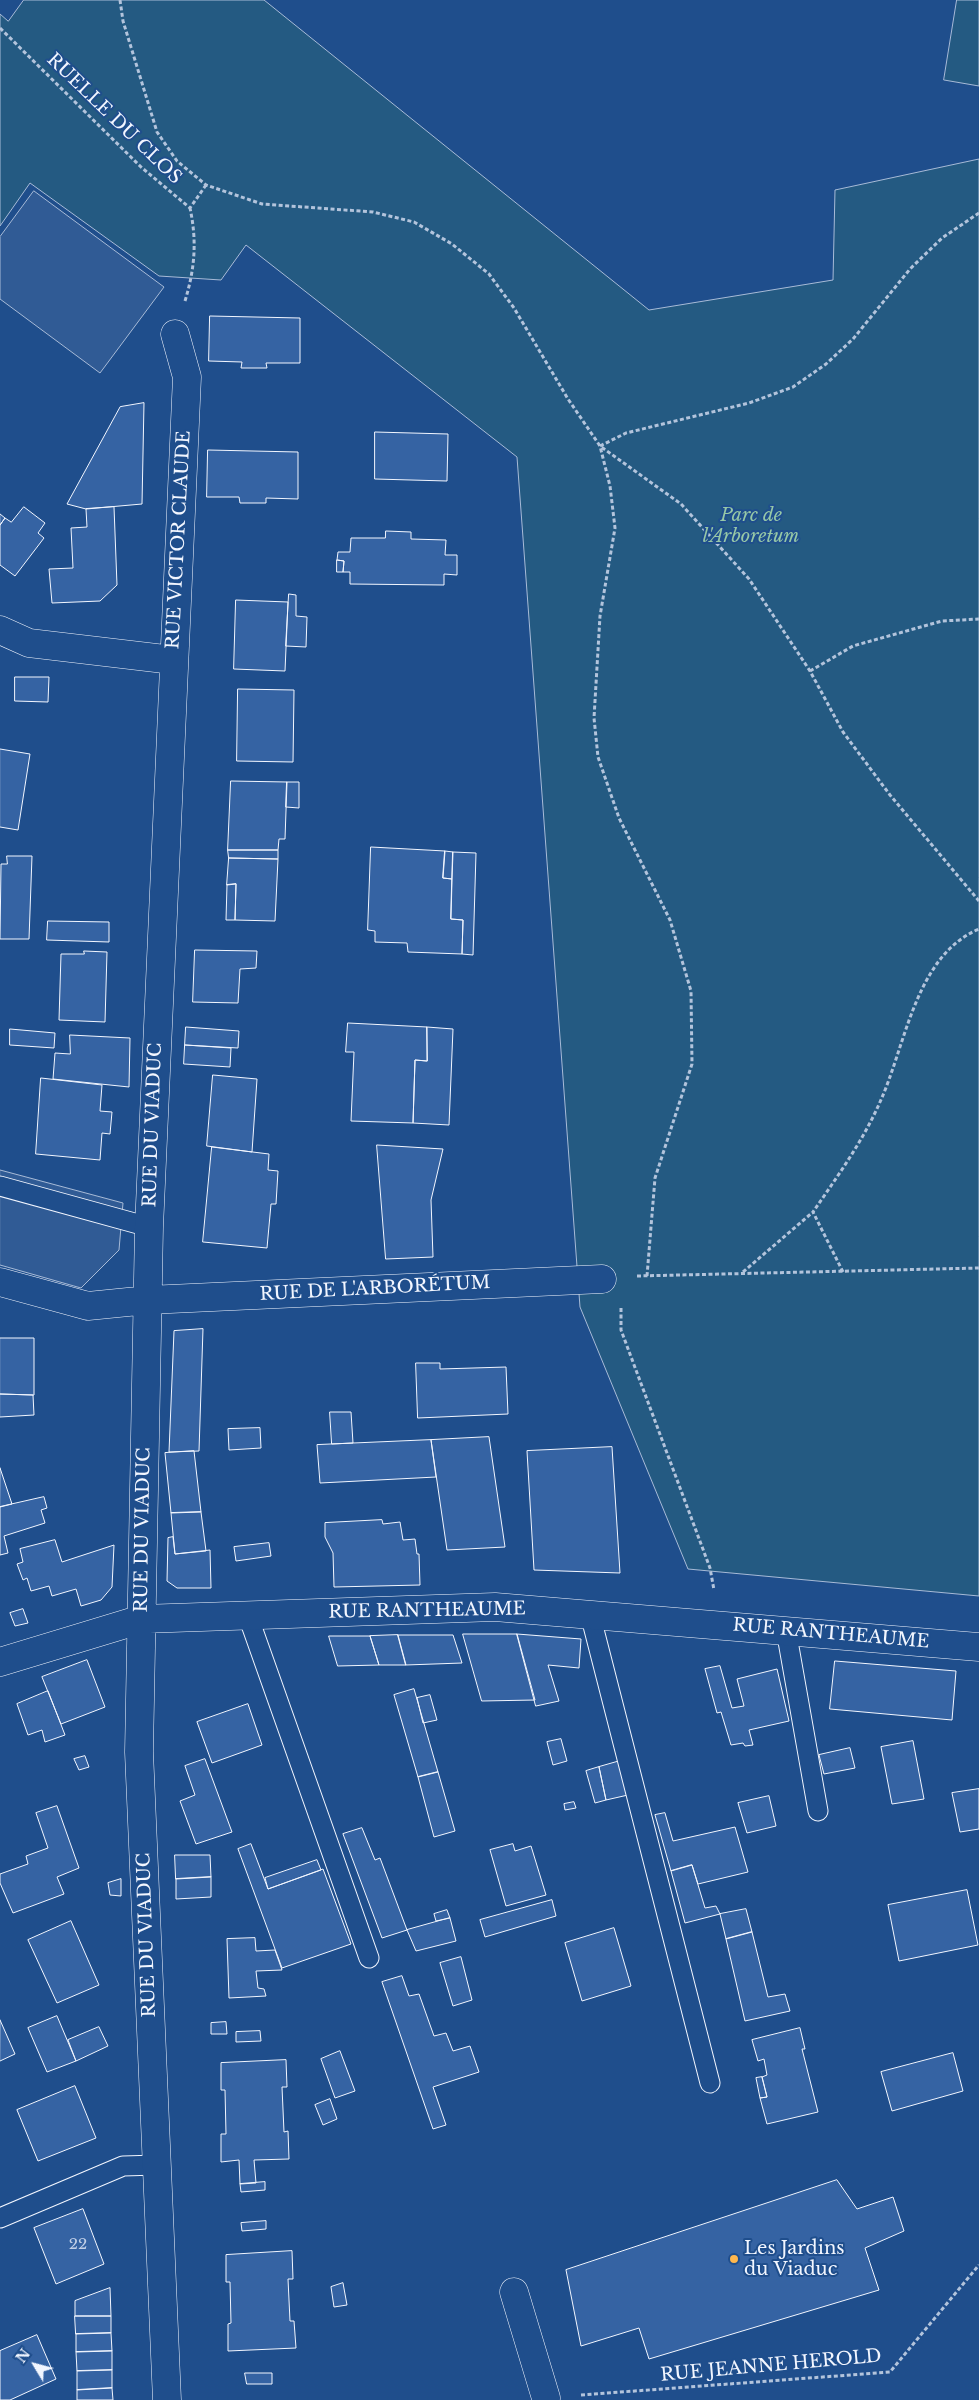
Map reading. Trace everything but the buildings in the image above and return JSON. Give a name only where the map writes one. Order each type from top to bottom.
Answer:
[{"type":"street","name":"RUE VICTOR CLAUDE","points":[[0,630],[29,642],[173,660],[187,378],[175,334]]},
{"type":"street","name":"RUE DU VIADUC","points":[[167,2400],[139,1752],[149,1227],[173,660]]},
{"type":"street","name":"RUE DE L'ARBORÉTUM","points":[[0,1282],[88,1306],[148,1300],[611,1277]]},
{"type":"street","name":"RUE RANTHEAUME","points":[[0,1662],[142,1620],[495,1607],[979,1647]]},
{"type":"street","points":[[514,2292],[546,2398]]},
{"type":"lane","points":[[0,1186],[149,1227]]},
{"type":"lane","points":[[590,1614],[710,2083]]},
{"type":"lane","points":[[248,1616],[369,1958]]},
{"type":"lane","points":[[786,1630],[818,1811]]},
{"type":"lane","points":[[0,2218],[123,2166],[157,2165]]},
{"type":"path","points":[[120,0],[122,21],[157,132],[177,161],[206,185],[262,204],[381,214],[414,222],[452,244],[489,274],[514,308],[568,399],[600,446],[681,504],[749,579],[810,671],[843,732],[890,795],[979,902]]},
{"type":"path","name":"RUELLE DU CLOS","points":[[0,28],[141,167],[190,208],[206,185]]},
{"type":"path","points":[[175,334],[192,281],[196,254],[196,233],[190,208]]},
{"type":"path","points":[[600,446],[626,433],[749,403],[793,387],[826,364],[853,338],[910,269],[942,238],[979,214]]},
{"type":"path","points":[[600,446],[610,486],[615,528],[600,616],[594,718],[598,758],[619,818],[670,920],[691,991],[692,1064],[655,1178],[647,1276]]},
{"type":"path","points":[[810,671],[853,646],[942,621],[979,619]]},
{"type":"path","points":[[742,1273],[813,1212],[847,1164],[880,1102],[924,986],[938,960],[951,945],[966,934],[979,929]]},
{"type":"path","points":[[813,1212],[843,1272]]},
{"type":"path","points":[[722,1625],[710,1568],[621,1330],[611,1277],[979,1268]]},
{"type":"path","name":"RUE JEANNE HEROLD","points":[[546,2398],[890,2372],[979,2265]]},
{"type":"green space","name":"Parc de l'Arboretum","points":[[24,0],[264,0],[649,310],[833,280],[835,190],[979,159],[979,1596],[688,1569],[580,1307],[517,457],[246,245],[221,280],[159,276],[30,183],[0,226],[0,14],[8,21]]},
{"type":"green space","points":[[957,0],[979,0],[979,86],[944,80]]},
{"type":"shaded area","points":[[34,191],[164,287],[100,373],[0,299],[0,237]]},
{"type":"shaded area","points":[[0,1170],[123,1203],[119,1250],[81,1288],[0,1265]]},
{"type":"place","name":"Les Jardins du Viaduc","points":[[734,2259]]}]
